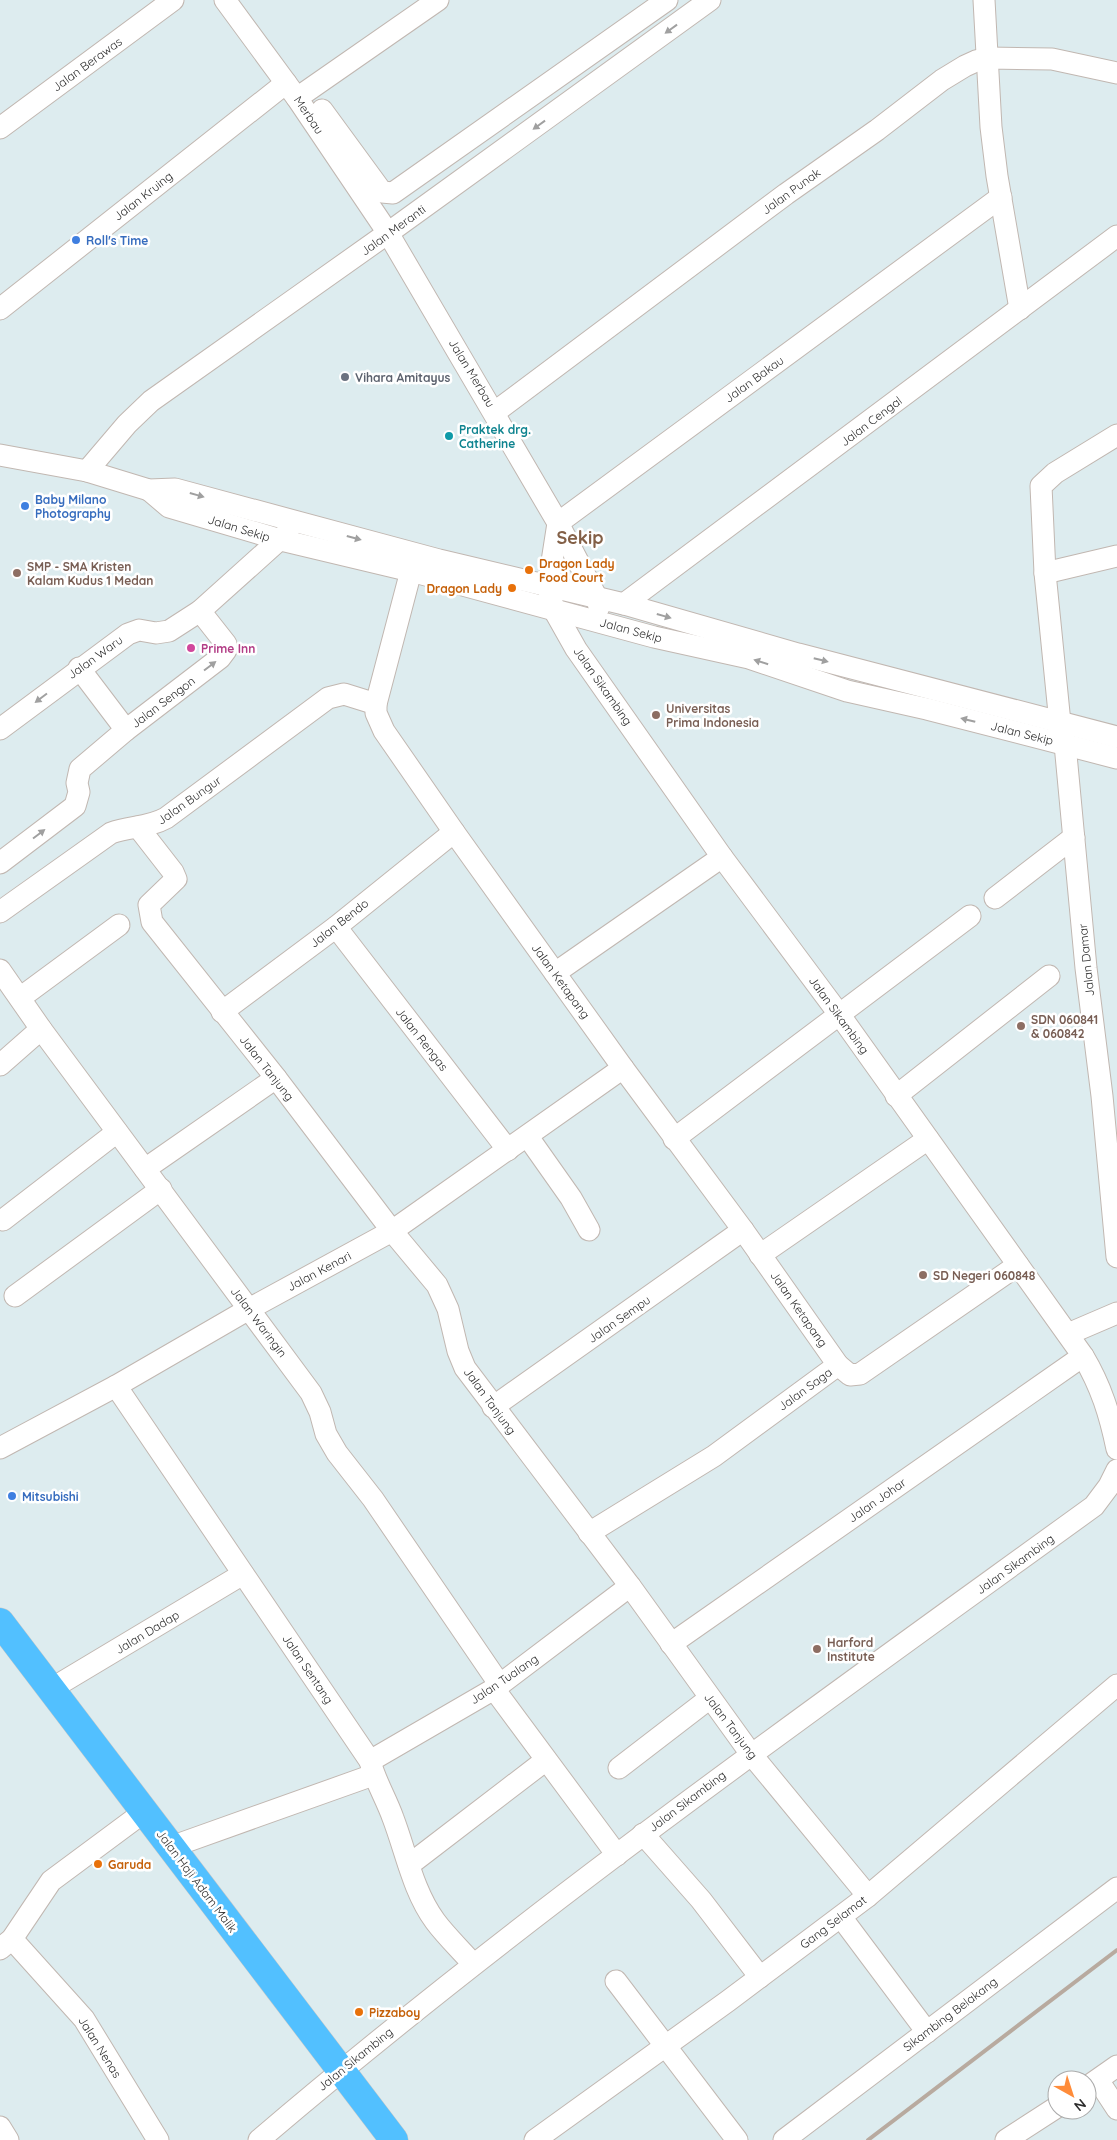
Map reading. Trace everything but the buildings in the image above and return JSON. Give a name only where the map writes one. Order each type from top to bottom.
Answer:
[{"type":"main road","name":"Jalan Haji Adam Malik","points":[[0,1622],[394,2140]]},
{"type":"street","name":"Jalan Berawas","points":[[0,128],[173,0]]},
{"type":"street","name":"Merbau","points":[[225,0],[297,91],[388,233]]},
{"type":"street","points":[[297,91],[382,192],[393,193],[668,0]]},
{"type":"street","name":"Jalan Meranti","points":[[87,471],[127,424],[151,401],[388,233],[710,0]]},
{"type":"street","points":[[984,0],[991,127],[1020,309]]},
{"type":"street","name":"Jalan Kruing","points":[[0,309],[297,91],[429,3]]},
{"type":"street","name":"Jalan Punak","points":[[495,412],[942,80],[976,61],[988,58],[1052,59],[1117,73]]},
{"type":"street","name":"Jalan Bakau","points":[[558,522],[1001,197]]},
{"type":"street","name":"Jalan Merbau","points":[[388,233],[558,522],[597,598],[604,623]]},
{"type":"street","name":"Jalan Cengal","points":[[624,604],[1117,236]]},
{"type":"street","name":"Jalan Damar","points":[[1117,435],[1055,473],[1042,486],[1045,573],[1060,723],[1065,744],[1086,968],[1110,1098],[1117,1257]]},
{"type":"street","points":[[0,473],[9,457]]},
{"type":"street","name":"Jalan Sekip","points":[[9,457],[87,471],[149,490],[175,489],[296,523],[624,604],[854,668],[1117,737]]},
{"type":"street","name":"Jalan Sekip","points":[[149,490],[169,507],[281,540],[411,571],[654,637],[749,658],[847,691],[1117,758]]},
{"type":"street","points":[[548,586],[558,522]]},
{"type":"street","points":[[200,611],[281,540],[296,523]]},
{"type":"street","points":[[1045,573],[1117,556]]},
{"type":"street","points":[[376,704],[411,571]]},
{"type":"street","name":"Jalan Sikambing","points":[[548,586],[554,610],[597,681],[722,857],[839,1014],[1083,1356],[1096,1378],[1104,1398],[1116,1443]]},
{"type":"street","name":"Jalan Waru","points":[[0,729],[79,668],[128,634],[139,630],[156,633],[169,631],[200,611]]},
{"type":"street","name":"Jalan Sengon","points":[[0,863],[75,806],[79,792],[77,783],[80,769],[126,730],[220,658],[226,650],[226,644],[200,611]]},
{"type":"street","points":[[79,668],[126,730]]},
{"type":"street","points":[[847,691],[854,668]]},
{"type":"street","name":"Jalan Bungur","points":[[0,912],[111,833],[123,829],[155,824],[166,818],[328,698],[344,694],[376,704]]},
{"type":"street","name":"Jalan Ketapang","points":[[376,704],[376,713],[384,731],[454,832],[674,1139],[744,1230],[838,1365]]},
{"type":"street","name":"Jalan Tanjung","points":[[138,827],[173,872],[175,881],[150,905],[150,917],[222,1012],[276,1078],[392,1232],[443,1295],[458,1350],[465,1368],[493,1407],[630,1586],[751,1754],[868,1896]]},
{"type":"street","name":"Jalan Bendo","points":[[222,1012],[336,927],[454,832]]},
{"type":"street","points":[[995,898],[1074,837]]},
{"type":"street","points":[[555,973],[722,857]]},
{"type":"street","points":[[674,1139],[970,916]]},
{"type":"street","points":[[20,998],[119,926]]},
{"type":"street","name":"Jalan Rengas","points":[[336,927],[508,1150]]},
{"type":"street","name":"Jalan Waringin","points":[[0,970],[40,1029],[311,1394],[320,1412],[326,1434],[337,1453],[373,1499],[546,1760],[617,1855]]},
{"type":"street","points":[[896,1096],[1048,976]]},
{"type":"street","points":[[0,1065],[40,1029]]},
{"type":"street","name":"Jalan Kenari","points":[[0,1448],[116,1386],[249,1309],[392,1232],[623,1068]]},
{"type":"street","points":[[145,1169],[276,1078]]},
{"type":"street","points":[[3,1220],[117,1132]]},
{"type":"street","points":[[528,1137],[570,1198],[589,1230]]},
{"type":"street","points":[[760,1254],[928,1139]]},
{"type":"street","points":[[15,1296],[160,1190]]},
{"type":"street","name":"Jalan Sempu","points":[[493,1407],[744,1230]]},
{"type":"street","name":"Jalan Saga","points":[[589,1533],[714,1456],[838,1365],[850,1375],[860,1374],[1018,1265]]},
{"type":"street","points":[[1068,1334],[1117,1313]]},
{"type":"street","name":"Jalan Johar","points":[[671,1644],[1083,1356]]},
{"type":"street","name":"Jalan Sentang","points":[[116,1386],[298,1652],[372,1768],[393,1817],[409,1865],[435,1920],[473,1964]]},
{"type":"street","name":"Jalan Sikambing","points":[[259,2140],[341,2070],[473,1964],[643,1834],[1094,1506],[1110,1486],[1117,1470]]},
{"type":"street","name":"Jalan Dadap","points":[[51,1689],[243,1574]]},
{"type":"street","name":"Jalan Tualang","points":[[171,1848],[372,1768],[497,1687],[630,1586]]},
{"type":"street","name":"Gang Selamat","points":[[535,2140],[666,2046],[868,1896],[1117,1685]]},
{"type":"street","points":[[619,1768],[710,1698]]},
{"type":"street","points":[[409,1865],[546,1760]]},
{"type":"street","points":[[6,1944],[51,1881],[144,1812]]},
{"type":"street","points":[[643,1834],[701,1900],[760,1977]]},
{"type":"street","name":"Sikambing Belakang","points":[[784,2140],[1117,1888]]},
{"type":"street","points":[[841,1917],[927,2032]]},
{"type":"street","name":"Jalan Nenas","points":[[6,1944],[84,2019],[158,2140]]},
{"type":"street","points":[[616,1981],[737,2140]]},
{"type":"street","points":[[1097,2081],[1117,2066]]},
{"type":"street","points":[[1097,2088],[1117,2109]]},
{"type":"street","points":[[1006,2140],[1047,2113]]},
{"type":"street","points":[[0,2126],[8,2140]]},
{"type":"railway","points":[[868,2140],[1117,1950]]},
{"type":"place","name":"Roll's Time","points":[[76,240]]},
{"type":"place","name":"Vihara Amitayus","points":[[345,377]]},
{"type":"place","name":"Praktek drg. Catherine","points":[[449,436]]},
{"type":"place","name":"Baby Milano Photography","points":[[25,506]]},
{"type":"place","name":"Dragon Lady Food Court","points":[[529,570]]},
{"type":"place","name":"SMP - SMA Kristen Kalam Kudus 1 Medan","points":[[17,573]]},
{"type":"place","name":"Dragon Lady","points":[[512,588]]},
{"type":"place","name":"Prime Inn","points":[[191,648]]},
{"type":"place","name":"Universitas Prima Indonesia","points":[[656,715]]},
{"type":"place","name":"SDN 060841 & 060842","points":[[1021,1026]]},
{"type":"place","name":"SD Negeri 060848","points":[[923,1275]]},
{"type":"place","name":"Mitsubishi","points":[[12,1496]]},
{"type":"place","name":"Harford Institute","points":[[817,1649]]},
{"type":"place","name":"Garuda","points":[[98,1864]]},
{"type":"place","name":"Pizzaboy","points":[[359,2012]]},
{"type":"district","name":"Sekip","points":[[580,537]]}]
